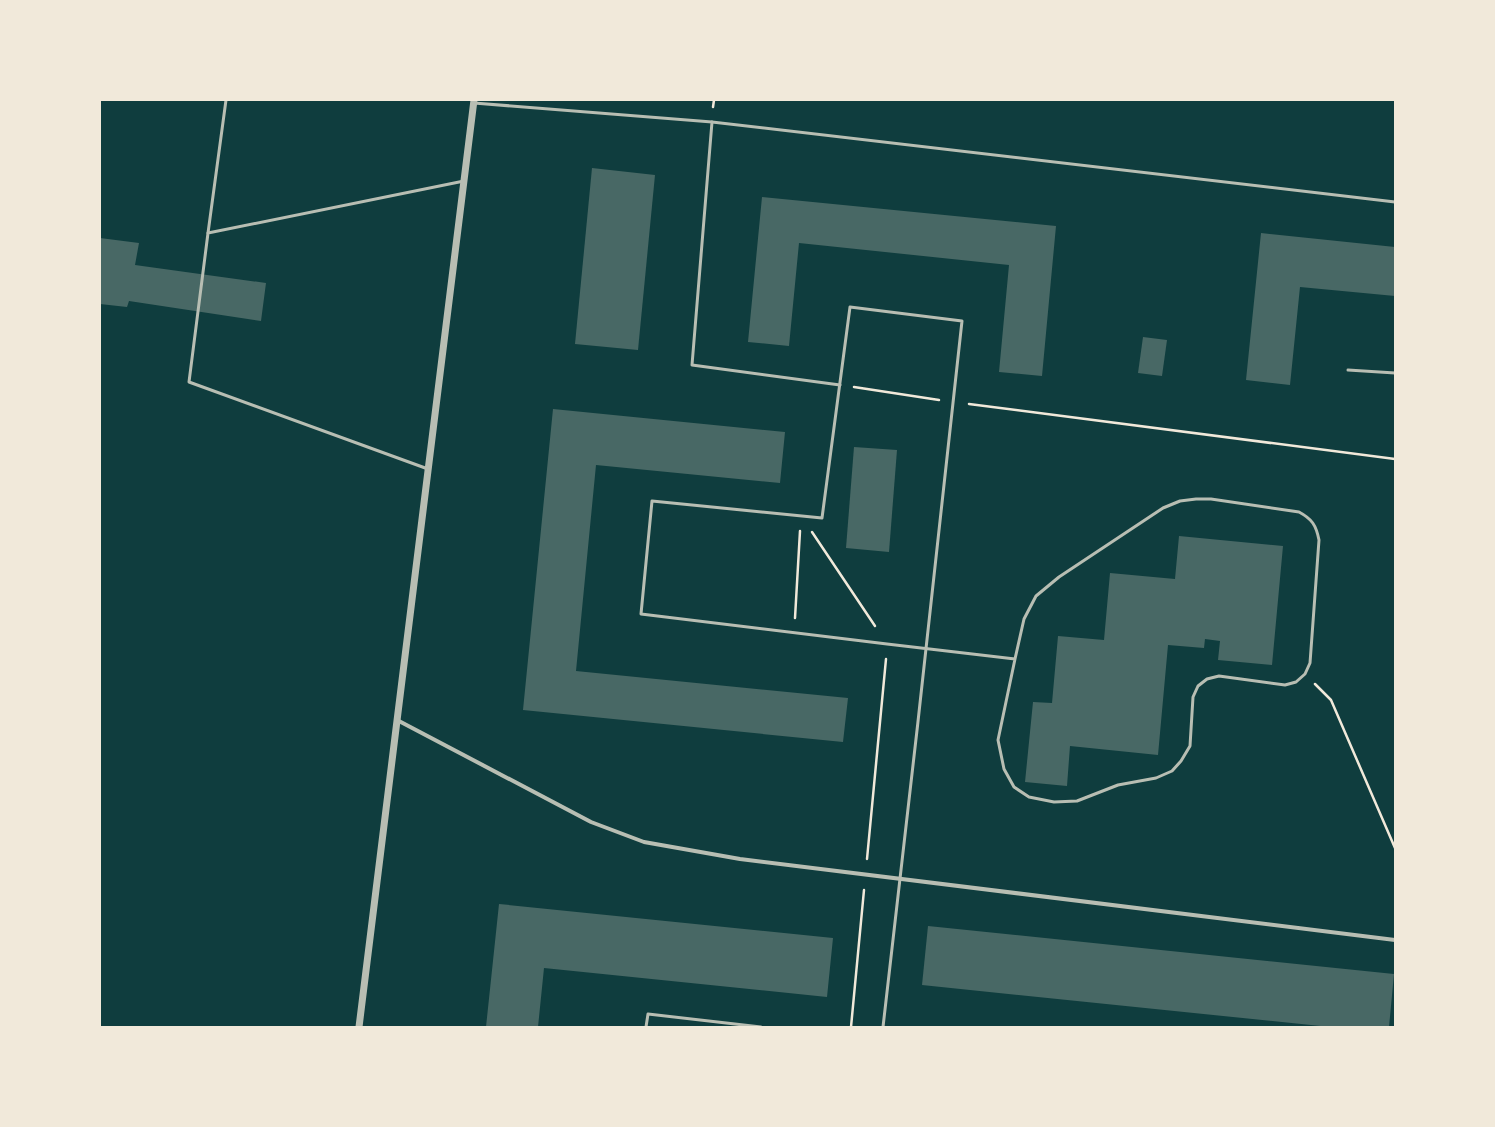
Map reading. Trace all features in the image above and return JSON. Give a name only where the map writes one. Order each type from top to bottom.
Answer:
[{"type":"street","points":[[359,1027],[474,101]]},
{"type":"street","points":[[397,720],[591,822],[644,842],[740,859],[1395,940]]},
{"type":"lane","points":[[226,100],[189,382],[428,469]]},
{"type":"lane","points":[[474,101],[712,122],[1395,202]]},
{"type":"lane","points":[[712,122],[692,365],[840,385]]},
{"type":"lane","points":[[208,233],[464,181]]},
{"type":"lane","points":[[883,1027],[901,879],[926,649],[953,402],[962,321],[850,308],[822,518],[652,501],[641,614],[926,649],[1015,659]]},
{"type":"lane","points":[[1348,370],[1395,373]]},
{"type":"lane","points":[[1196,498],[1211,500],[1299,512],[1308,517],[1317,529],[1319,540],[1310,663],[1305,674],[1296,682],[1285,685],[1218,676],[1207,678],[1198,686],[1194,697],[1190,746],[1181,761],[1172,771],[1156,778],[1118,785],[1077,801],[1054,802],[1029,797],[1014,787],[1004,769],[998,740],[1015,659],[1024,619],[1036,596],[1059,577],[1162,508],[1180,501],[1196,498]]},
{"type":"lane","points":[[646,1027],[648,1014],[761,1027]]},
{"type":"path","points":[[840,385],[953,402],[1395,459]]},
{"type":"path","points":[[794,633],[801,516]]},
{"type":"path","points":[[801,516],[887,644],[866,875],[850,1027]]},
{"type":"path","points":[[1305,674],[1331,700],[1395,848]]},
{"type":"building","points":[[592,168],[655,175],[638,350],[575,344]]},
{"type":"building","points":[[762,197],[1056,226],[1042,376],[999,372],[1009,265],[799,243],[789,346],[748,342]]},
{"type":"building","points":[[1261,233],[1395,247],[1395,296],[1300,287],[1290,385],[1246,380]]},
{"type":"building","points":[[100,238],[139,243],[135,265],[266,283],[261,321],[129,301],[127,307],[100,304]]},
{"type":"building","points":[[1143,337],[1167,340],[1162,376],[1138,373]]},
{"type":"building","points":[[553,409],[785,432],[780,483],[596,465],[576,671],[848,698],[843,742],[523,710]]},
{"type":"building","points":[[854,447],[897,450],[889,552],[846,548]]},
{"type":"building","points":[[1179,536],[1283,546],[1272,665],[1218,660],[1220,641],[1205,639],[1204,648],[1168,645],[1158,755],[1070,746],[1067,786],[1025,782],[1033,702],[1052,703],[1058,636],[1104,640],[1110,573],[1175,579]]},
{"type":"building","points":[[499,904],[833,938],[827,997],[544,968],[538,1027],[486,1027]]},
{"type":"building","points":[[928,926],[1394,974],[1389,1027],[1330,1027],[922,985]]}]
